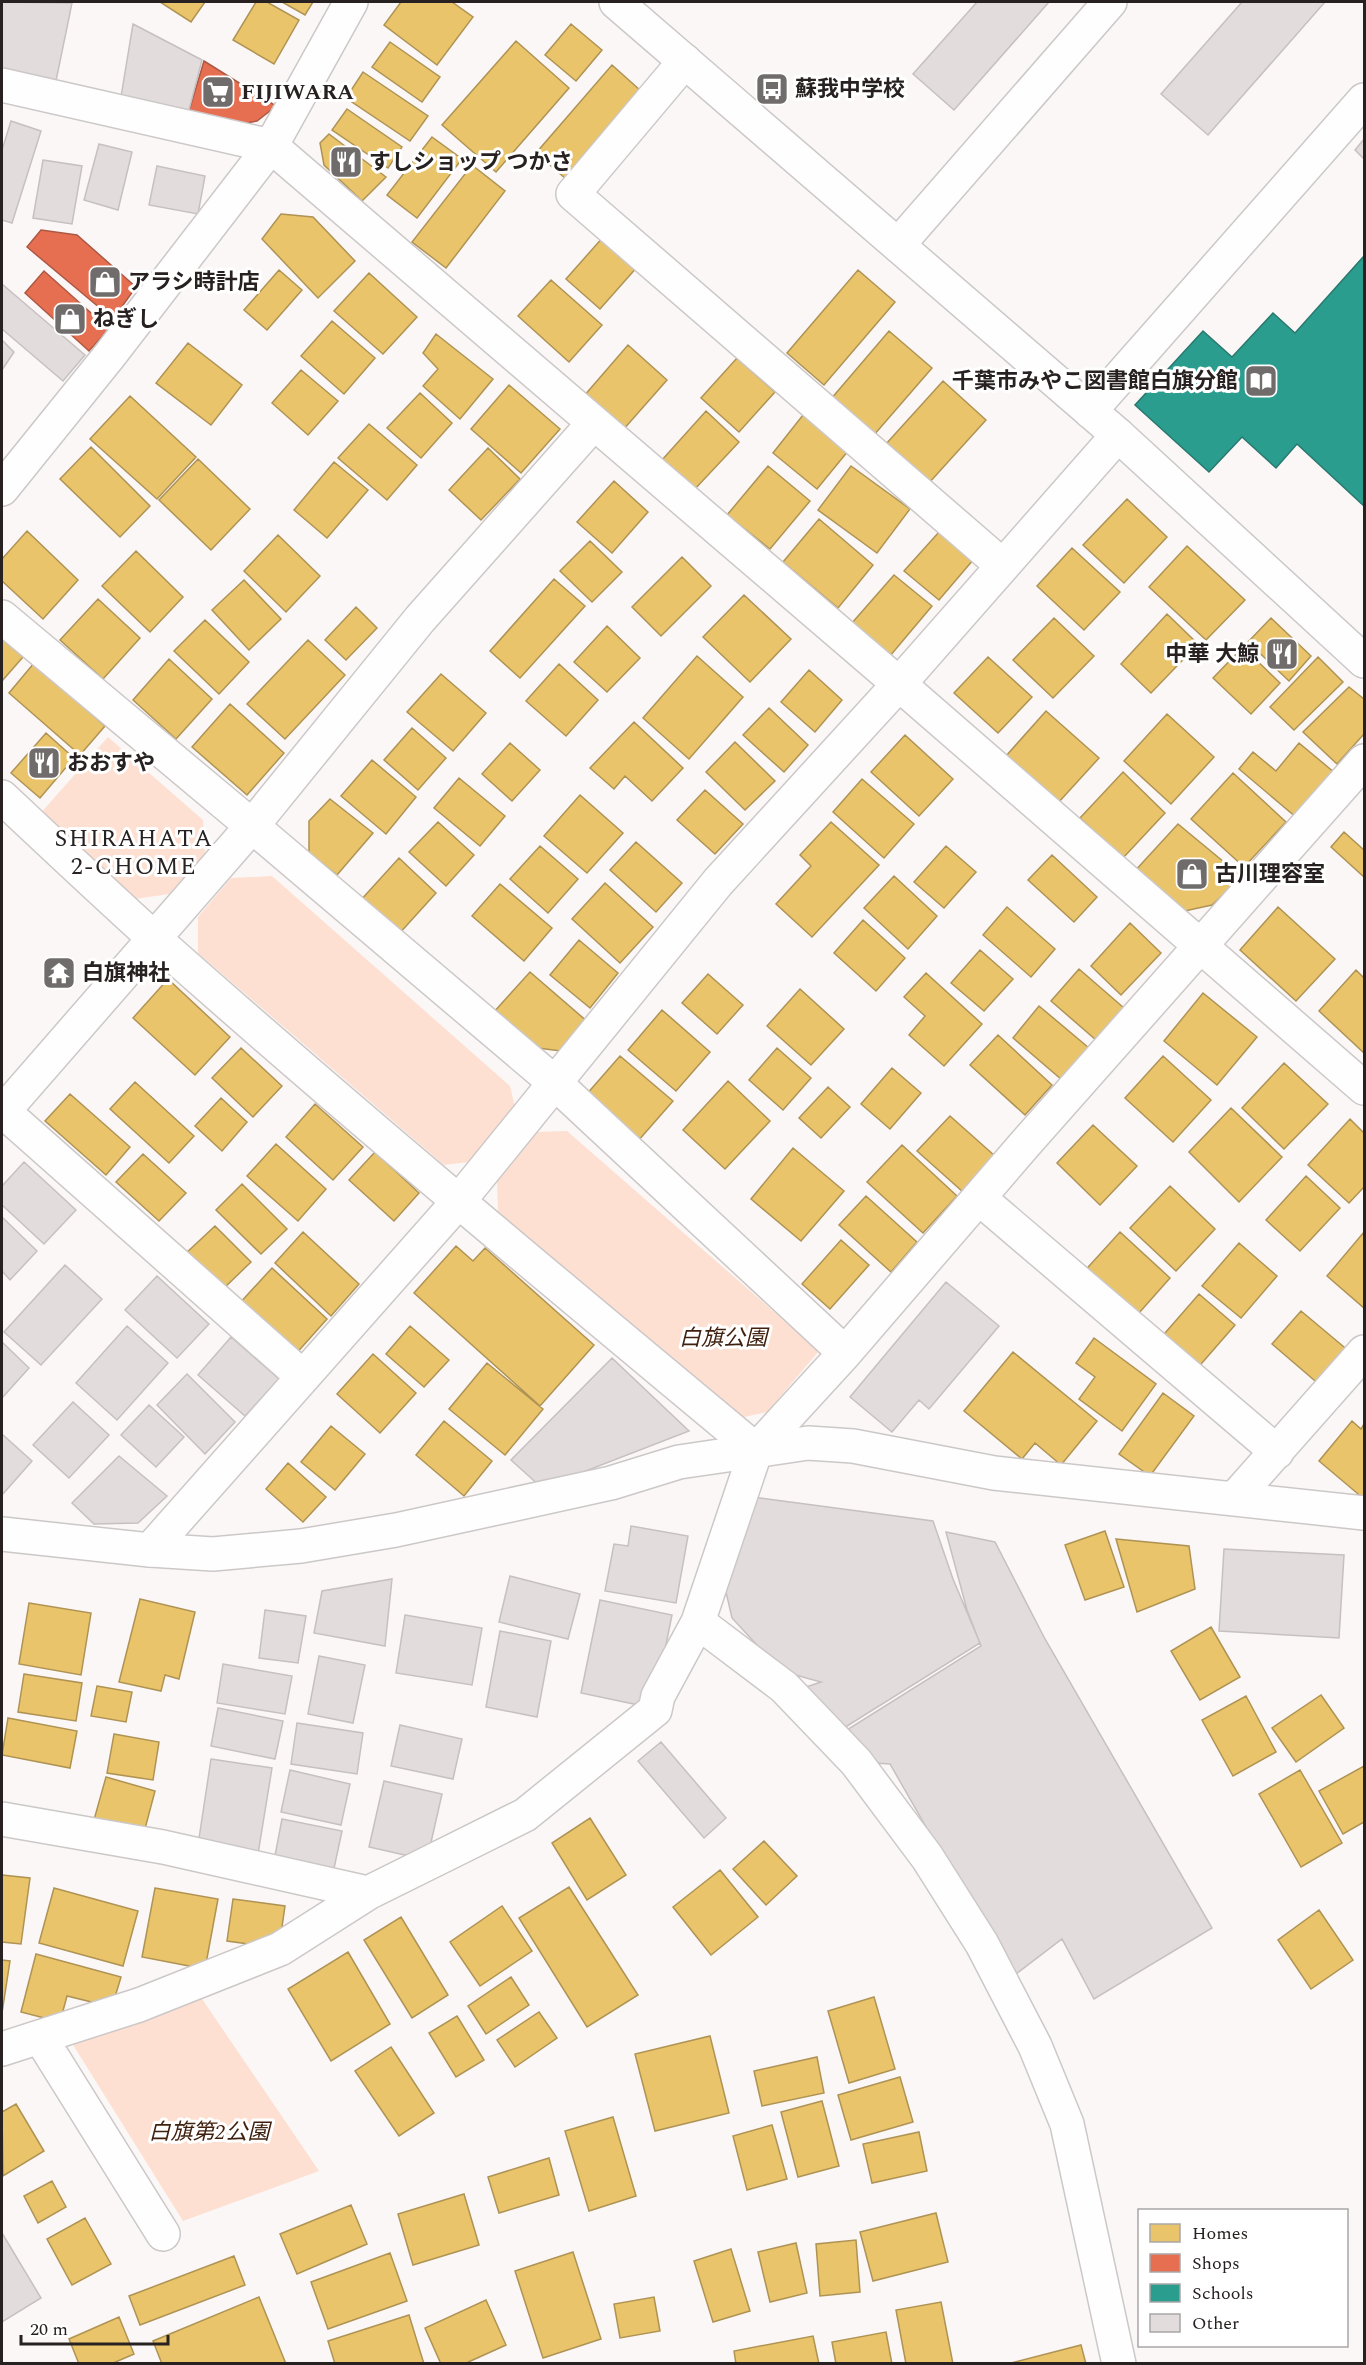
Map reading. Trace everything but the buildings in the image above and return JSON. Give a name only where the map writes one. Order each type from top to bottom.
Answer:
[{"type":"street","points":[[2,489],[110,356],[271,146],[351,2]]},
{"type":"street","points":[[616,2],[1118,435],[1365,661]]},
{"type":"street","points":[[898,245],[1110,2]]},
{"type":"street","points":[[685,61],[573,194],[1003,566]]},
{"type":"street","points":[[2,85],[271,146],[899,684],[1365,1088]]},
{"type":"street","points":[[1090,411],[1365,100]]},
{"type":"street","points":[[303,1377],[2,1112],[252,826],[420,619],[593,424]]},
{"type":"street","points":[[150,1550],[458,1202],[718,882],[899,684],[1118,435]]},
{"type":"street","points":[[2,616],[554,1082],[845,1353]]},
{"type":"street","points":[[2,2049],[139,2005],[280,1949],[368,1893],[525,1815],[655,1710],[658,1696],[698,1622],[756,1450],[845,1353],[1199,946],[1365,761]]},
{"type":"street","points":[[2,797],[155,939],[458,1202],[756,1450]]},
{"type":"street","points":[[979,1198],[1277,1452]]},
{"type":"street","points":[[1235,1498],[1365,1352]]},
{"type":"street","points":[[2,1534],[150,1550],[213,1554],[301,1546],[407,1528],[612,1484],[679,1462],[808,1443],[853,1446],[994,1473],[1365,1513]]},
{"type":"street","points":[[698,1622],[784,1687],[856,1762],[927,1857],[982,1944],[1035,2046],[1066,2124],[1119,2364]]},
{"type":"street","points":[[2,1819],[163,1847],[368,1893]]},
{"type":"street","points":[[40,2037],[163,2234]]},
{"type":"green space","points":[[108,737],[203,820],[205,853],[169,894],[135,899],[39,815]]},
{"type":"green space","points":[[272,876],[510,1086],[517,1116],[477,1161],[444,1165],[198,953],[198,917],[231,878]]},
{"type":"green space","name":"白旗公園","points":[[567,1131],[819,1351],[767,1412],[735,1419],[498,1212],[497,1177],[536,1132]]},
{"type":"green space","name":"白旗第2公園","points":[[196,1990],[319,2171],[183,2221],[70,2040]]},
{"type":"place","name":"蘇我中学校","points":[[772,89]]},
{"type":"place","name":"FIJIWARA","points":[[218,92]]},
{"type":"place","name":"すしショップ つかさ","points":[[346,162]]},
{"type":"place","name":"アラシ時計店","points":[[105,282]]},
{"type":"place","name":"ねぎし","points":[[70,319]]},
{"type":"place","name":"千葉市みやこ図書館白旗分館","points":[[1261,381]]},
{"type":"place","name":"中華 大鯨","points":[[1282,654]]},
{"type":"place","name":"おおすや","points":[[44,763]]},
{"type":"place","name":"古川理容室","points":[[1192,874]]},
{"type":"place","name":"白旗神社","points":[[59,973]]},
{"type":"district","name":"SHIRAHATA 2-CHOME","points":[[134,853]]}]
